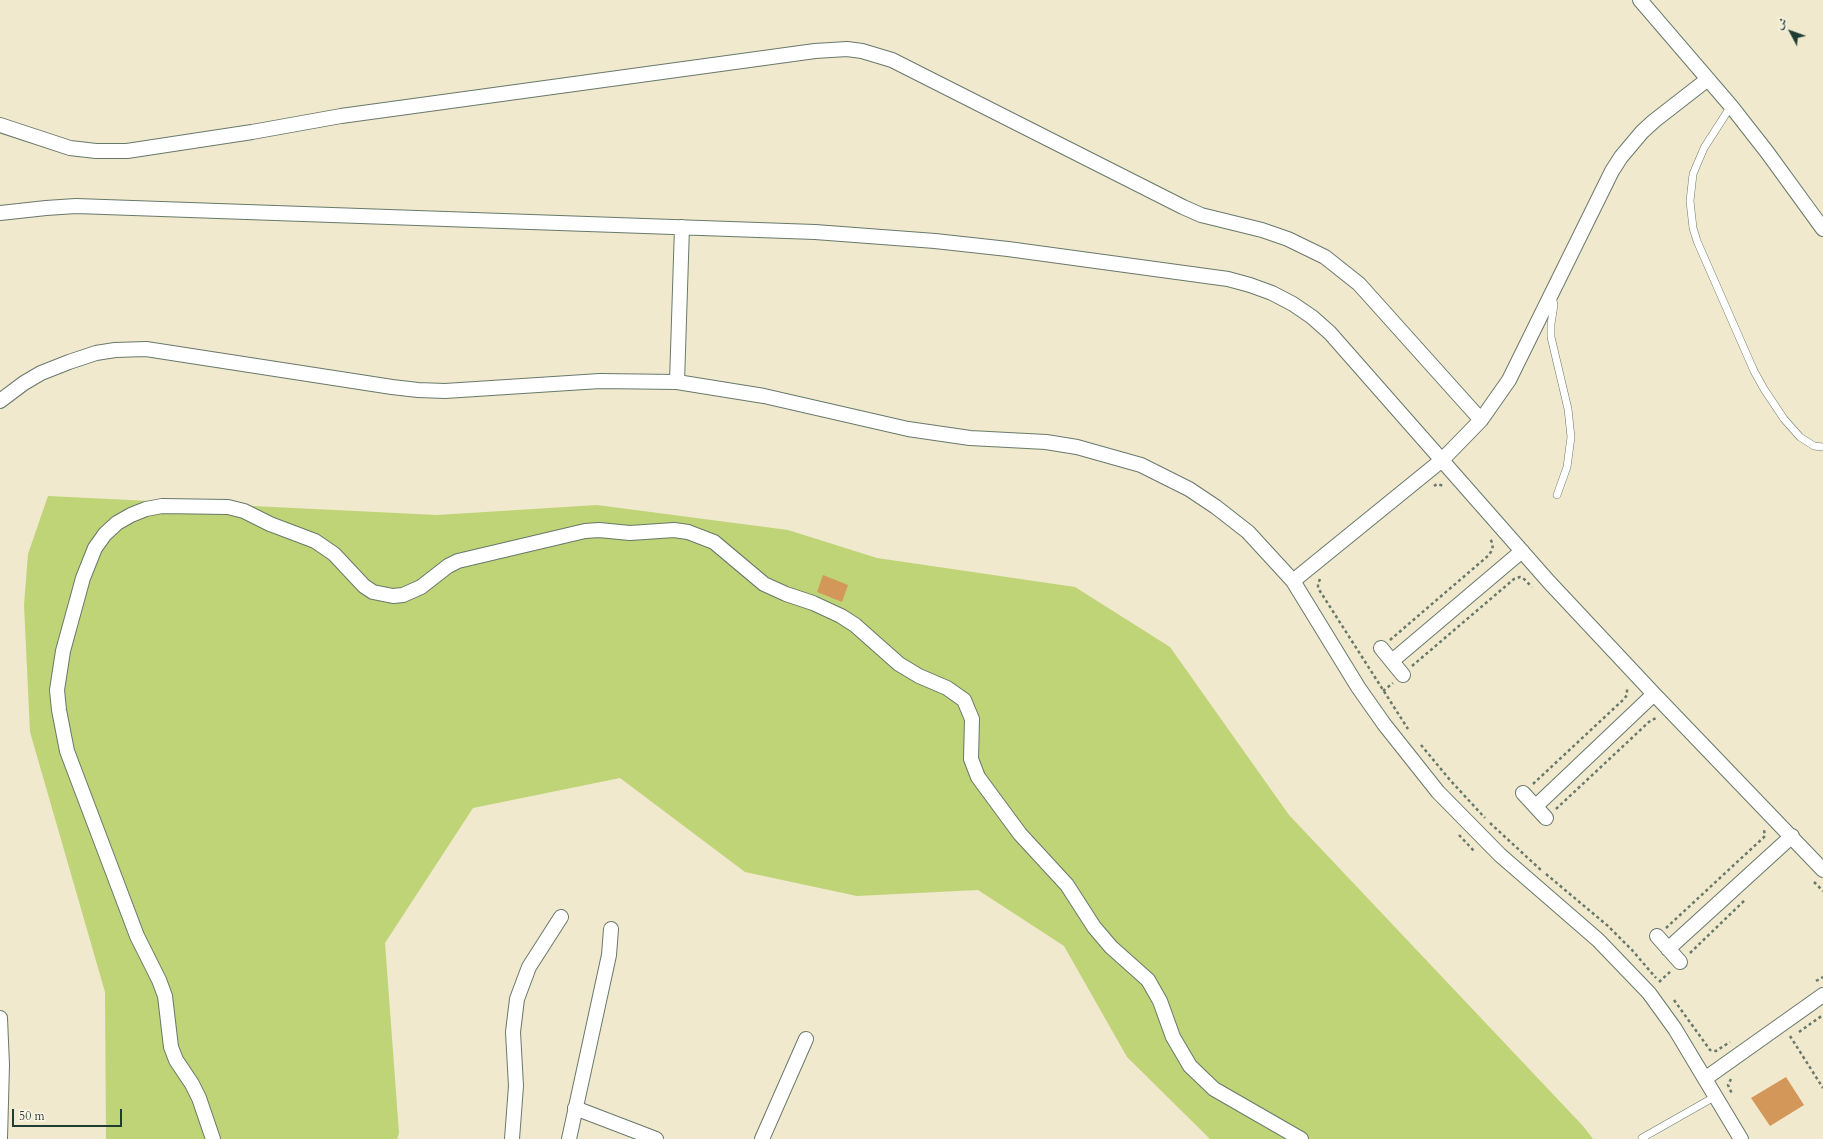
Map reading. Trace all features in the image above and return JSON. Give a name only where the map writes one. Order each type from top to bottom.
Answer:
[{"type":"street","points":[[1640,0],[1731,106],[1767,152],[1823,229]]},
{"type":"street","points":[[0,125],[70,148],[96,151],[127,151],[252,132],[347,115],[815,51],[847,49],[862,51],[878,55],[899,64],[1183,207],[1201,215],[1282,236],[1325,257],[1359,284],[1481,420]]},
{"type":"street","points":[[1293,581],[1442,460],[1481,420],[1509,380],[1621,157],[1650,124],[1708,78]]},
{"type":"street","points":[[0,213],[76,206],[815,232],[935,240],[1160,269],[1228,279],[1250,285],[1272,293],[1293,304],[1312,317],[1330,333],[1522,551],[1654,694],[1823,870]]},
{"type":"street","points":[[677,382],[682,227]]},
{"type":"street","points":[[0,401],[24,383],[41,373],[69,362],[115,350],[146,349],[392,388],[418,390],[445,391],[600,381],[677,382],[764,396],[908,429],[970,438],[1046,442],[1077,446],[1120,458],[1164,475],[1216,507],[1248,532],[1293,581],[1358,687],[1410,758],[1438,792],[1495,850],[1598,940],[1649,993],[1675,1029],[1706,1078],[1741,1139]]},
{"type":"street","points":[[213,1139],[199,1098],[192,1084],[176,1060],[171,1047],[165,996],[159,980],[137,936],[67,751],[59,710],[57,690],[63,651],[83,578],[96,548],[105,534],[117,523],[146,509],[162,506],[224,506],[244,511],[270,524],[315,541],[334,554],[364,586],[373,592],[393,596],[403,595],[421,587],[448,566],[458,561],[585,531],[599,530],[630,533],[674,530],[688,532],[714,542],[764,584],[774,590],[813,603],[841,616],[854,625],[899,664],[919,676],[947,688],[964,700],[972,719],[971,759],[978,776],[1020,834],[1067,885],[1098,932],[1148,980],[1160,1001],[1173,1037],[1190,1066],[1214,1089],[1301,1139]]},
{"type":"street","points":[[1392,661],[1522,551]]},
{"type":"street","points":[[1381,648],[1403,674]]},
{"type":"street","points":[[1536,806],[1654,694]]},
{"type":"street","points":[[1523,793],[1546,818]]},
{"type":"street","points":[[1668,949],[1792,836]]},
{"type":"street","points":[[512,1139],[516,1086],[514,1032],[517,999],[529,967],[561,917]]},
{"type":"street","points":[[569,1139],[609,955],[611,929]]},
{"type":"street","points":[[1657,936],[1680,962]]},
{"type":"street","points":[[1706,1078],[1823,996]]},
{"type":"street","points":[[0,1018],[2,1065],[0,1139]]},
{"type":"street","points":[[762,1139],[806,1039]]},
{"type":"street","points":[[575,1108],[656,1139]]},
{"type":"lane","points":[[1731,106],[1704,148],[1693,174],[1690,201],[1693,228],[1697,241],[1744,349],[1764,389],[1784,419],[1800,437],[1814,446],[1823,447]]},
{"type":"lane","points":[[1551,295],[1554,305],[1551,336],[1568,409],[1571,437],[1567,467],[1557,495]]},
{"type":"lane","points":[[1642,1138],[1716,1096]]},
{"type":"path","points":[[1432,488],[1437,484],[1443,485],[1448,490]]},
{"type":"path","points":[[1381,648],[1489,555],[1493,545],[1486,534]]},
{"type":"path","points":[[1321,577],[1318,588],[1409,731]]},
{"type":"path","points":[[1383,691],[1514,579],[1520,577],[1523,578],[1534,589]]},
{"type":"path","points":[[1523,793],[1627,695],[1626,686]]},
{"type":"path","points":[[1546,818],[1651,720],[1656,718],[1658,719]]},
{"type":"path","points":[[1418,742],[1450,780],[1488,820],[1544,872],[1608,926],[1632,950],[1664,988]]},
{"type":"path","points":[[1657,936],[1763,838],[1765,833],[1764,830]]},
{"type":"path","points":[[1456,832],[1476,853]]},
{"type":"path","points":[[1809,877],[1823,891]]},
{"type":"path","points":[[1659,982],[1752,894]]},
{"type":"path","points":[[1811,985],[1823,977]]},
{"type":"path","points":[[1673,999],[1710,1050],[1716,1051],[1733,1040]]},
{"type":"path","points":[[1785,1041],[1823,1015]]},
{"type":"path","points":[[1782,1024],[1822,1086]]},
{"type":"path","points":[[1734,1076],[1728,1085],[1736,1101]]},
{"type":"green space","points":[[48,496],[437,515],[597,505],[788,530],[877,558],[1075,587],[1170,647],[1289,815],[1583,1126],[1593,1139],[1210,1139],[1127,1057],[1064,946],[978,890],[857,896],[745,872],[620,778],[473,808],[385,943],[399,1133],[397,1139],[106,1139],[105,992],[30,732],[24,605],[28,554]]},
{"type":"building","points":[[823,575],[848,585],[842,602],[817,592]]},
{"type":"building","points":[[1786,1077],[1804,1105],[1770,1126],[1751,1098]]}]
